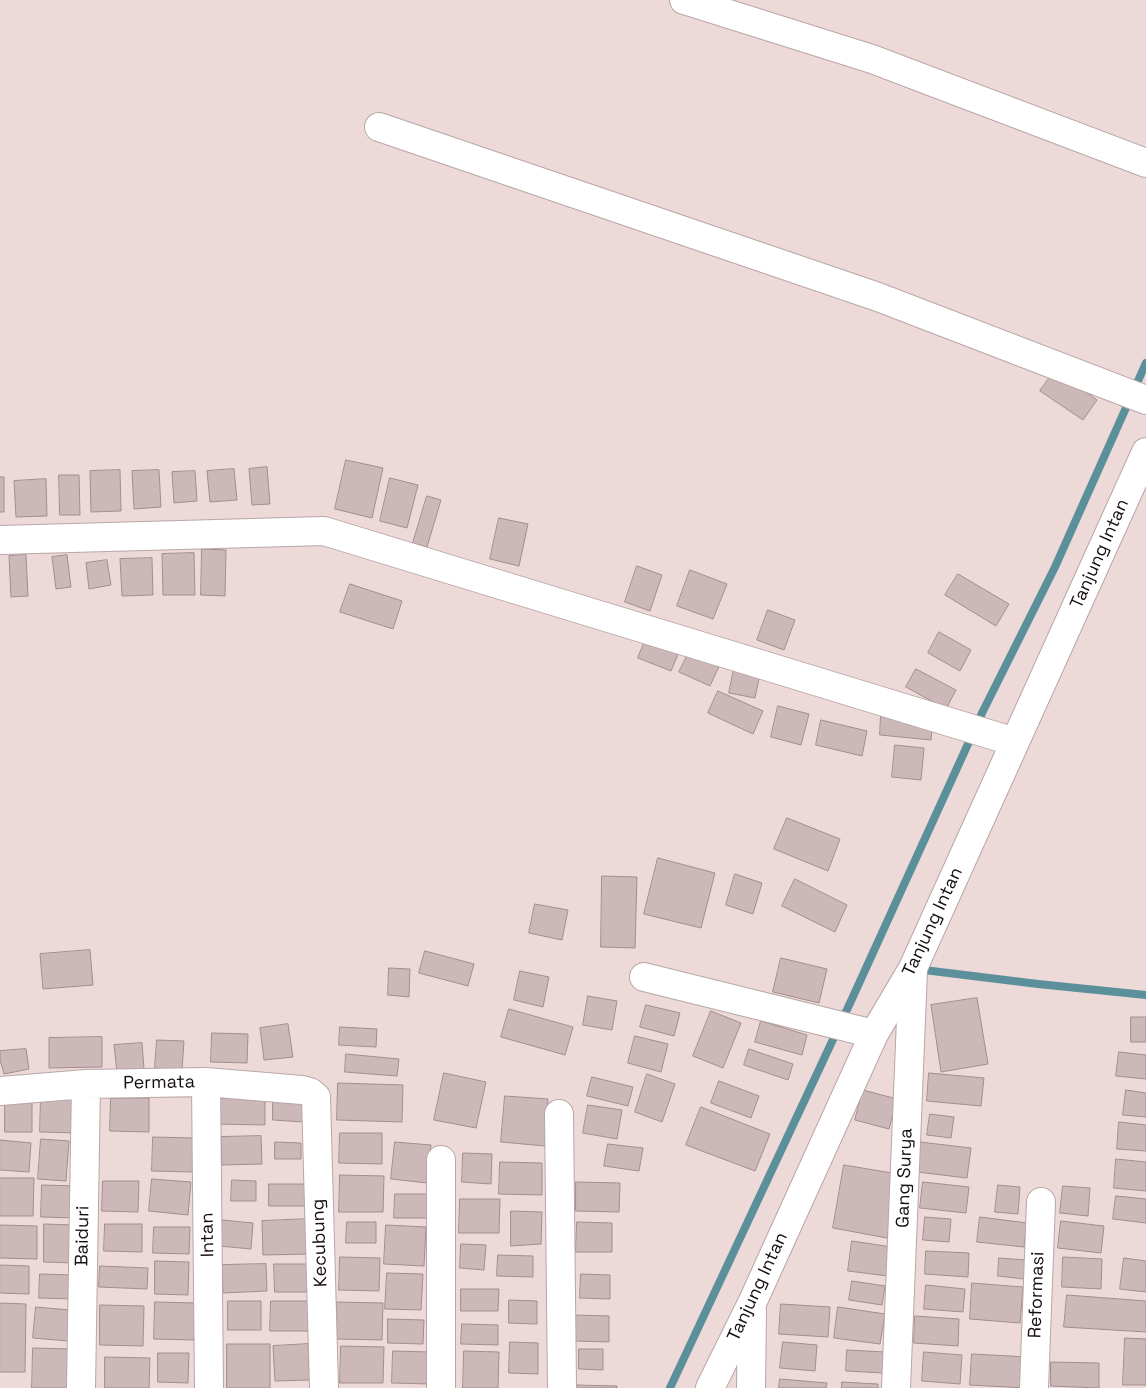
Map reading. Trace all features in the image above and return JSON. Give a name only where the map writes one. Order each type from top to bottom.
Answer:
[{"type":"street","points":[[684,0],[872,59],[1146,163]]},
{"type":"street","points":[[379,127],[878,297],[1146,400]]},
{"type":"street","name":"Tanjung Intan","points":[[710,1388],[753,1301],[865,1031],[913,968],[1003,739],[1146,452]]},
{"type":"street","points":[[0,540],[324,531],[1003,739]]},
{"type":"street","name":"Gang Surya","points":[[896,1388],[913,968]]},
{"type":"street","points":[[644,977],[865,1031]]},
{"type":"street","name":"Permata","points":[[0,1091],[86,1084],[206,1082],[302,1090],[310,1092],[316,1097]]},
{"type":"street","name":"Intan","points":[[206,1082],[209,1388]]},
{"type":"street","name":"Baiduri","points":[[81,1388],[86,1084]]},
{"type":"street","name":"Kecubung","points":[[316,1097],[324,1388]]},
{"type":"street","points":[[559,1114],[562,1388]]},
{"type":"street","points":[[441,1160],[441,1388]]},
{"type":"street","name":"Reformasi","points":[[1034,1388],[1040,1202]]},
{"type":"street","points":[[751,1388],[753,1301]]},
{"type":"building","points":[[1055,370],[1097,400],[1083,420],[1040,391]]},
{"type":"building","points":[[346,460],[383,468],[372,518],[335,509]]},
{"type":"building","points":[[267,467],[270,504],[252,505],[249,469]]},
{"type":"building","points":[[234,469],[237,500],[210,502],[207,471]]},
{"type":"building","points":[[120,470],[121,511],[91,512],[90,471]]},
{"type":"building","points":[[159,470],[161,507],[134,509],[132,471]]},
{"type":"building","points":[[195,471],[197,501],[174,503],[172,472]]},
{"type":"building","points":[[59,475],[79,475],[80,515],[60,515]]},
{"type":"building","points":[[0,477],[4,477],[4,512],[0,512]]},
{"type":"building","points":[[390,478],[418,485],[407,528],[380,521]]},
{"type":"building","points":[[46,479],[47,516],[16,517],[14,481]]},
{"type":"building","points":[[427,496],[441,500],[427,547],[413,543]]},
{"type":"building","points":[[499,518],[528,524],[519,566],[490,559]]},
{"type":"building","points":[[202,549],[226,550],[225,596],[201,595]]},
{"type":"building","points":[[194,553],[195,595],[163,595],[162,554]]},
{"type":"building","points":[[26,555],[28,596],[11,597],[9,556]]},
{"type":"building","points":[[67,555],[71,587],[56,589],[52,557]]},
{"type":"building","points":[[152,558],[153,595],[122,596],[120,559]]},
{"type":"building","points":[[107,560],[111,585],[89,589],[86,563]]},
{"type":"building","points":[[637,566],[662,575],[650,611],[625,602]]},
{"type":"building","points":[[690,570],[727,584],[713,619],[677,606]]},
{"type":"building","points":[[958,574],[1009,604],[996,626],[945,595]]},
{"type":"building","points":[[350,584],[402,601],[393,629],[340,612]]},
{"type":"building","points":[[768,610],[795,620],[784,650],[757,640]]},
{"type":"building","points":[[649,631],[682,645],[671,671],[638,658]]},
{"type":"building","points":[[939,632],[971,650],[960,671],[928,653]]},
{"type":"building","points":[[691,648],[721,662],[710,686],[679,672]]},
{"type":"building","points":[[735,664],[761,669],[755,698],[729,693]]},
{"type":"building","points":[[916,669],[956,690],[946,709],[906,687]]},
{"type":"building","points":[[718,691],[763,711],[753,734],[708,713]]},
{"type":"building","points":[[778,706],[809,714],[801,745],[771,737]]},
{"type":"building","points":[[881,714],[933,719],[931,740],[880,735]]},
{"type":"building","points":[[821,720],[867,731],[862,756],[816,745]]},
{"type":"building","points":[[895,745],[924,748],[921,780],[892,777]]},
{"type":"building","points":[[787,818],[840,839],[828,871],[774,849]]},
{"type":"building","points":[[658,858],[715,873],[701,928],[644,914]]},
{"type":"building","points":[[735,874],[762,883],[753,914],[726,905]]},
{"type":"building","points":[[602,876],[637,877],[635,948],[601,947]]},
{"type":"building","points":[[795,879],[847,905],[835,932],[782,906]]},
{"type":"building","points":[[535,904],[568,910],[562,940],[529,933]]},
{"type":"building","points":[[90,950],[93,985],[43,989],[40,954]]},
{"type":"building","points":[[425,951],[474,964],[468,986],[419,973]]},
{"type":"building","points":[[781,958],[827,969],[819,1003],[773,992]]},
{"type":"building","points":[[389,968],[410,969],[409,997],[388,995]]},
{"type":"building","points":[[520,971],[549,977],[543,1007],[514,1000]]},
{"type":"building","points":[[588,996],[617,1001],[612,1030],[583,1025]]},
{"type":"building","points":[[977,998],[988,1064],[941,1072],[931,1005]]},
{"type":"building","points":[[646,1005],[680,1013],[674,1036],[640,1027]]},
{"type":"building","points":[[509,1009],[573,1027],[565,1055],[501,1037]]},
{"type":"building","points":[[711,1011],[741,1023],[723,1068],[693,1056]]},
{"type":"building","points":[[1131,1017],[1146,1017],[1146,1042],[1131,1042]]},
{"type":"building","points":[[761,1021],[807,1035],[802,1055],[755,1042]]},
{"type":"building","points":[[288,1024],[293,1057],[264,1060],[260,1028]]},
{"type":"building","points":[[340,1027],[377,1029],[376,1047],[339,1045]]},
{"type":"building","points":[[212,1033],[248,1034],[247,1063],[211,1062]]},
{"type":"building","points":[[635,1036],[668,1044],[661,1072],[628,1063]]},
{"type":"building","points":[[102,1037],[102,1067],[49,1068],[49,1038]]},
{"type":"building","points":[[157,1040],[184,1041],[182,1070],[155,1068]]},
{"type":"building","points":[[142,1043],[144,1069],[117,1072],[114,1045]]},
{"type":"building","points":[[26,1049],[29,1069],[4,1074],[0,1060],[0,1051]]},
{"type":"building","points":[[749,1049],[793,1064],[788,1080],[744,1065]]},
{"type":"building","points":[[1119,1052],[1146,1055],[1146,1079],[1116,1076]]},
{"type":"building","points":[[346,1054],[399,1059],[397,1076],[345,1072]]},
{"type":"building","points":[[444,1073],[486,1082],[476,1128],[434,1120]]},
{"type":"building","points":[[929,1073],[984,1078],[981,1106],[927,1101]]},
{"type":"building","points":[[647,1074],[675,1084],[662,1122],[635,1112]]},
{"type":"building","points":[[592,1077],[633,1087],[628,1106],[587,1096]]},
{"type":"building","points":[[719,1081],[759,1096],[751,1118],[711,1103]]},
{"type":"building","points":[[338,1083],[403,1085],[402,1122],[337,1120]]},
{"type":"building","points":[[863,1090],[897,1099],[889,1129],[855,1120]]},
{"type":"building","points":[[1126,1090],[1146,1093],[1146,1117],[1123,1115]]},
{"type":"building","points":[[41,1096],[78,1097],[78,1133],[40,1132]]},
{"type":"building","points":[[505,1096],[548,1099],[545,1146],[501,1142]]},
{"type":"building","points":[[5,1098],[32,1098],[32,1132],[5,1132]]},
{"type":"building","points":[[111,1098],[149,1098],[149,1132],[110,1131]]},
{"type":"building","points":[[216,1098],[265,1098],[265,1125],[216,1124]]},
{"type":"building","points":[[273,1098],[305,1099],[304,1122],[273,1120]]},
{"type":"building","points":[[588,1105],[622,1110],[617,1139],[583,1133]]},
{"type":"building","points":[[701,1107],[770,1134],[755,1171],[686,1145]]},
{"type":"building","points":[[930,1114],[954,1117],[951,1138],[927,1135]]},
{"type":"building","points":[[1119,1122],[1146,1125],[1146,1151],[1117,1149]]},
{"type":"building","points":[[340,1133],[382,1133],[382,1164],[339,1163]]},
{"type":"building","points":[[261,1136],[262,1164],[222,1165],[221,1137]]},
{"type":"building","points":[[153,1137],[194,1138],[193,1172],[152,1171]]},
{"type":"building","points":[[41,1139],[69,1141],[66,1181],[38,1179]]},
{"type":"building","points":[[0,1140],[31,1143],[29,1172],[0,1170]]},
{"type":"building","points":[[275,1142],[301,1143],[301,1159],[275,1159]]},
{"type":"building","points":[[395,1142],[431,1145],[427,1183],[391,1179]]},
{"type":"building","points":[[920,1142],[971,1148],[967,1178],[917,1172]]},
{"type":"building","points":[[608,1144],[643,1148],[639,1171],[604,1166]]},
{"type":"building","points":[[463,1153],[492,1154],[491,1184],[462,1182]]},
{"type":"building","points":[[1116,1159],[1146,1162],[1146,1191],[1114,1188]]},
{"type":"building","points":[[500,1162],[542,1163],[542,1195],[499,1194]]},
{"type":"building","points":[[844,1165],[898,1174],[887,1238],[833,1228]]},
{"type":"building","points":[[340,1175],[384,1176],[383,1212],[339,1212]]},
{"type":"building","points":[[0,1178],[34,1178],[33,1216],[0,1216]]},
{"type":"building","points":[[152,1179],[191,1182],[188,1215],[149,1211]]},
{"type":"building","points":[[232,1180],[256,1181],[256,1201],[231,1201]]},
{"type":"building","points":[[103,1181],[139,1181],[138,1212],[102,1211]]},
{"type":"building","points":[[576,1182],[620,1183],[619,1212],[576,1211]]},
{"type":"building","points":[[923,1182],[969,1187],[966,1213],[920,1208]]},
{"type":"building","points":[[269,1184],[305,1184],[305,1206],[269,1206]]},
{"type":"building","points":[[42,1185],[78,1186],[76,1218],[41,1217]]},
{"type":"building","points":[[998,1185],[1020,1187],[1018,1214],[995,1212]]},
{"type":"building","points":[[1063,1186],[1090,1188],[1088,1216],[1060,1213]]},
{"type":"building","points":[[395,1194],[430,1194],[429,1218],[394,1218]]},
{"type":"building","points":[[1116,1196],[1146,1199],[1146,1223],[1113,1219]]},
{"type":"building","points":[[460,1199],[500,1199],[499,1233],[459,1233]]},
{"type":"building","points":[[511,1211],[542,1212],[541,1244],[511,1246]]},
{"type":"building","points":[[925,1217],[951,1219],[949,1242],[923,1240]]},
{"type":"building","points":[[980,1217],[1027,1223],[1024,1247],[977,1242]]},
{"type":"building","points":[[310,1219],[311,1254],[263,1255],[262,1221]]},
{"type":"building","points":[[222,1220],[253,1223],[251,1249],[219,1246]]},
{"type":"building","points":[[1061,1221],[1104,1226],[1101,1253],[1058,1248]]},
{"type":"building","points":[[347,1222],[376,1222],[376,1243],[346,1243]]},
{"type":"building","points":[[577,1222],[612,1223],[612,1252],[576,1252]]},
{"type":"building","points":[[44,1224],[74,1225],[74,1263],[44,1262]]},
{"type":"building","points":[[105,1224],[142,1224],[142,1252],[104,1251]]},
{"type":"building","points":[[0,1225],[37,1226],[37,1259],[0,1258]]},
{"type":"building","points":[[386,1225],[426,1227],[424,1266],[384,1264]]},
{"type":"building","points":[[154,1227],[190,1227],[189,1254],[153,1253]]},
{"type":"building","points":[[852,1241],[892,1247],[888,1276],[848,1271]]},
{"type":"building","points":[[461,1244],[486,1245],[484,1270],[460,1268]]},
{"type":"building","points":[[926,1251],[969,1253],[968,1277],[925,1274]]},
{"type":"building","points":[[498,1255],[533,1256],[533,1277],[497,1276]]},
{"type":"building","points":[[340,1257],[380,1258],[379,1291],[339,1290]]},
{"type":"building","points":[[1063,1257],[1102,1259],[1101,1289],[1062,1287]]},
{"type":"building","points":[[999,1258],[1026,1260],[1024,1279],[998,1276]]},
{"type":"building","points":[[1124,1258],[1146,1261],[1146,1292],[1120,1289]]},
{"type":"building","points":[[155,1261],[189,1262],[188,1295],[155,1294]]},
{"type":"building","points":[[266,1264],[267,1291],[223,1293],[222,1265]]},
{"type":"building","points":[[274,1264],[307,1264],[308,1292],[275,1292]]},
{"type":"building","points":[[0,1265],[29,1266],[29,1294],[0,1293]]},
{"type":"building","points":[[100,1266],[148,1268],[147,1289],[99,1287]]},
{"type":"building","points":[[387,1273],[423,1274],[421,1310],[385,1309]]},
{"type":"building","points":[[40,1274],[73,1275],[73,1299],[39,1298]]},
{"type":"building","points":[[581,1274],[610,1275],[610,1299],[580,1298]]},
{"type":"building","points":[[852,1281],[885,1286],[882,1305],[849,1300]]},
{"type":"building","points":[[972,1283],[1023,1287],[1020,1323],[970,1319]]},
{"type":"building","points":[[926,1285],[965,1289],[963,1312],[924,1309]]},
{"type":"building","points":[[461,1289],[499,1289],[498,1311],[461,1311]]},
{"type":"building","points":[[1067,1295],[1146,1301],[1146,1332],[1064,1327]]},
{"type":"building","points":[[509,1300],[537,1301],[537,1324],[509,1323]]},
{"type":"building","points":[[228,1301],[261,1301],[261,1330],[228,1330]]},
{"type":"building","points":[[271,1301],[310,1301],[310,1331],[270,1331]]},
{"type":"building","points":[[155,1302],[195,1303],[194,1340],[154,1339]]},
{"type":"building","points":[[337,1302],[383,1303],[382,1340],[337,1339]]},
{"type":"building","points":[[0,1303],[26,1304],[25,1372],[0,1372]]},
{"type":"building","points":[[781,1304],[830,1307],[828,1337],[779,1334]]},
{"type":"building","points":[[100,1305],[144,1306],[143,1346],[100,1345]]},
{"type":"building","points":[[36,1307],[70,1310],[68,1341],[33,1338]]},
{"type":"building","points":[[838,1307],[885,1314],[880,1344],[834,1338]]},
{"type":"building","points":[[574,1315],[609,1316],[609,1342],[574,1341]]},
{"type":"building","points":[[915,1316],[959,1319],[958,1346],[914,1343]]},
{"type":"building","points":[[388,1319],[424,1320],[423,1344],[388,1343]]},
{"type":"building","points":[[462,1324],[498,1325],[498,1345],[461,1344]]},
{"type":"building","points":[[1125,1338],[1146,1339],[1146,1385],[1123,1385]]},
{"type":"building","points":[[510,1342],[538,1343],[538,1374],[509,1373]]},
{"type":"building","points":[[783,1342],[817,1345],[815,1371],[780,1368]]},
{"type":"building","points":[[227,1344],[270,1344],[270,1388],[227,1388]]},
{"type":"building","points":[[308,1344],[310,1380],[275,1381],[273,1346]]},
{"type":"building","points":[[341,1346],[384,1347],[383,1383],[340,1383]]},
{"type":"building","points":[[33,1348],[72,1349],[72,1388],[32,1388]]},
{"type":"building","points":[[579,1349],[603,1349],[603,1370],[579,1369]]},
{"type":"building","points":[[847,1350],[885,1352],[884,1373],[846,1371]]},
{"type":"building","points":[[393,1351],[430,1352],[429,1384],[392,1383]]},
{"type":"building","points":[[464,1351],[499,1352],[498,1388],[463,1388]]},
{"type":"building","points":[[924,1352],[962,1355],[960,1384],[922,1381]]},
{"type":"building","points":[[158,1353],[189,1353],[188,1383],[158,1382]]},
{"type":"building","points":[[972,1354],[1029,1357],[1027,1388],[970,1385]]},
{"type":"building","points":[[105,1357],[150,1358],[149,1388],[105,1388]]},
{"type":"building","points":[[1051,1362],[1099,1363],[1099,1388],[1051,1386]]},
{"type":"building","points":[[780,1379],[827,1383],[826,1388],[779,1388]]},
{"type":"building","points":[[842,1382],[878,1384],[878,1388],[842,1388]]},
{"type":"building","points":[[576,1385],[617,1386],[617,1388],[576,1388]]},
{"type":"waterway","points":[[670,1388],[851,1001],[983,711],[1055,567],[1146,363]]},
{"type":"waterway","points":[[924,970],[1146,995]]}]
